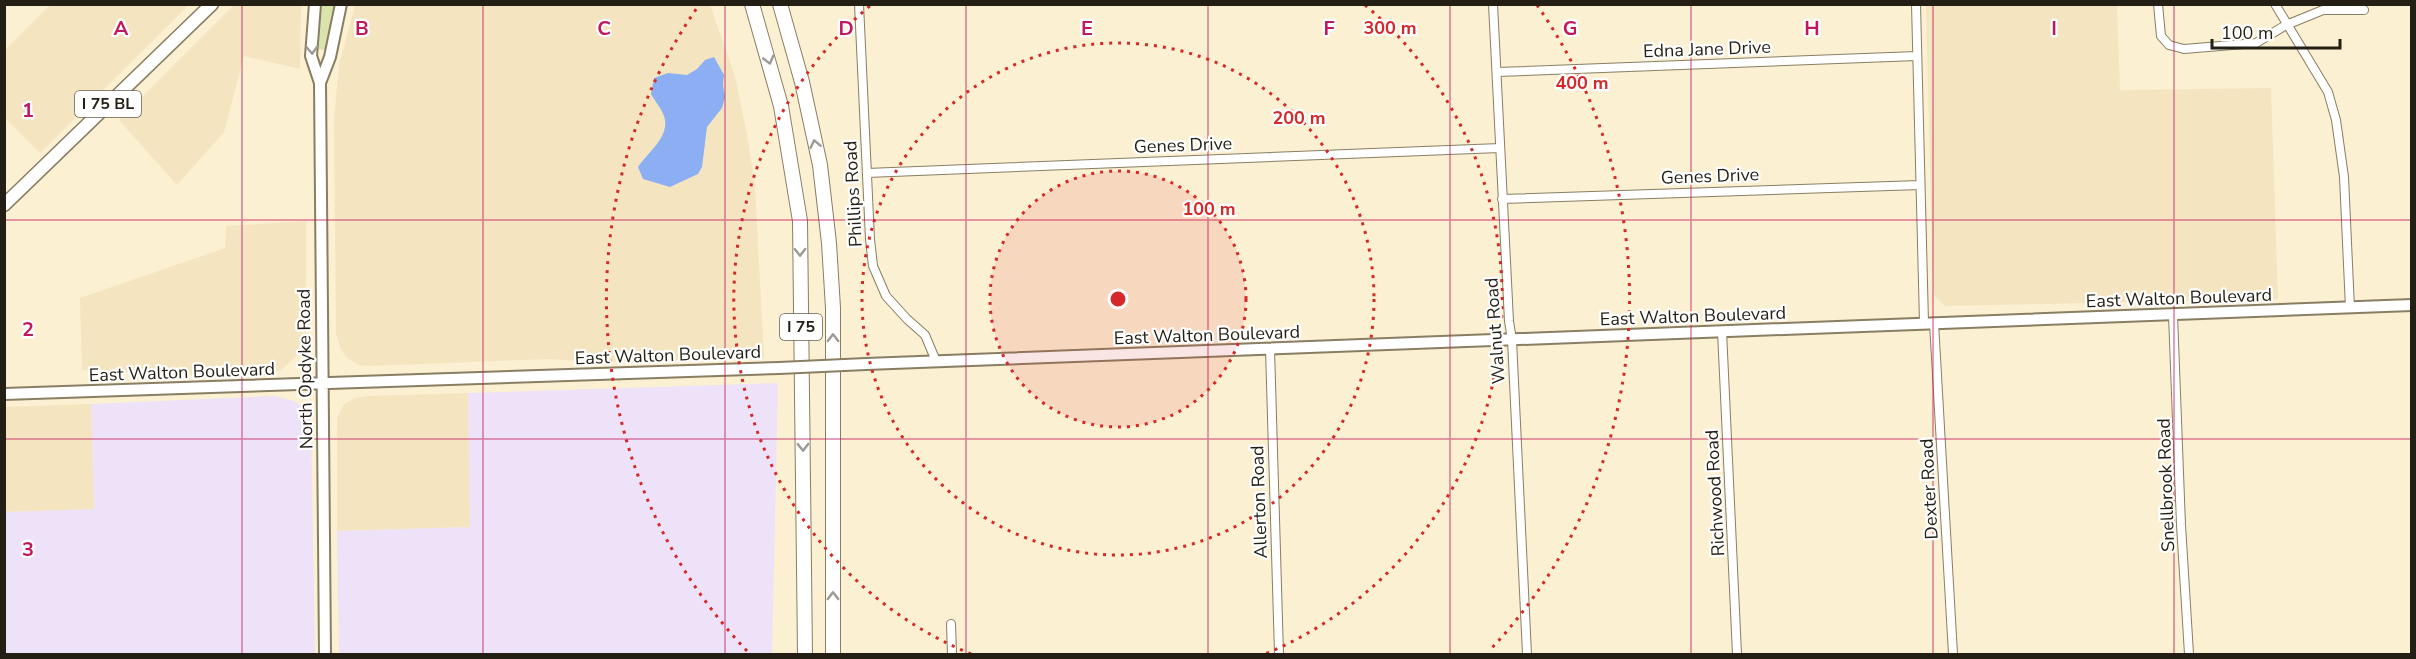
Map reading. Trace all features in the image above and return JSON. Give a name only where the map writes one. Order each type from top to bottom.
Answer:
[{"type":"highway","name":"I 75","points":[[752,4],[781,106],[800,221],[805,654]]},
{"type":"highway","name":"I 75","points":[[780,4],[802,82],[820,165],[829,243],[833,308],[833,654]]},
{"type":"main road","name":"I 75 BL","points":[[4,205],[212,4]]},
{"type":"main road","points":[[310,4],[313,16]]},
{"type":"main road","name":"North Opdyke Road","points":[[315,4],[311,56],[320,83],[325,654]]},
{"type":"main road","name":"North Opdyke Road","points":[[320,83],[330,57],[341,4]]},
{"type":"main road","name":"East Walton Boulevard","points":[[4,394],[779,368],[2412,305]]},
{"type":"street","name":"Phillips Road","points":[[859,4],[873,266],[886,296],[925,335],[936,362]]},
{"type":"street","name":"Walnut Road","points":[[1494,4],[1502,200],[1512,340],[1527,654]]},
{"type":"street","name":"Dexter Road","points":[[1917,4],[1920,185],[1953,654]]},
{"type":"street","points":[[2158,4],[2162,36],[2169,45],[2184,49],[2256,43],[2286,25],[2323,10],[2364,10]]},
{"type":"street","points":[[2275,4],[2328,92],[2336,120],[2344,177],[2350,308]]},
{"type":"street","name":"Edna Jane Drive","points":[[1497,72],[1917,56]]},
{"type":"street","name":"Genes Drive","points":[[867,173],[1500,148]]},
{"type":"street","name":"Genes Drive","points":[[1502,200],[1920,185]]},
{"type":"street","name":"Snellbrook Road","points":[[2173,315],[2181,525],[2189,654]]},
{"type":"street","name":"Richwood Road","points":[[1722,331],[1737,654]]},
{"type":"street","name":"Allerton Road","points":[[1270,349],[1279,654]]},
{"type":"street","points":[[951,624],[952,654]]},
{"type":"shaded area","points":[[50,5],[189,5],[40,153],[5,118],[5,50]]},
{"type":"shaded area","points":[[234,5],[301,6],[300,69],[244,56],[224,132],[177,185],[119,120]]},
{"type":"shaded area","points":[[355,5],[710,5],[735,76],[755,186],[764,358],[595,362],[549,359],[368,366],[359,365],[347,358],[341,350],[336,334],[334,119],[339,65]]},
{"type":"shaded area","points":[[1926,5],[2117,5],[2120,90],[2271,88],[2278,299],[1945,306],[1933,294]]},
{"type":"shaded area","points":[[306,221],[306,347],[280,371],[199,376],[82,370],[80,298],[225,248],[226,226]]},
{"type":"shaded area","points":[[778,383],[772,654],[339,654],[337,531],[470,527],[468,393]]},
{"type":"shaded area","points":[[468,393],[470,527],[337,531],[337,418],[344,404],[355,398],[369,396]]},
{"type":"shaded area","points":[[274,396],[294,401],[304,408],[311,421],[315,654],[5,654],[5,512],[94,509],[91,404]]},
{"type":"shaded area","points":[[91,404],[94,509],[5,512],[4,407]]},
{"type":"green space","points":[[321,5],[335,5],[325,50],[317,49]]},
{"type":"water","points":[[714,57],[724,75],[725,97],[722,108],[707,127],[702,167],[698,174],[670,187],[643,179],[638,167],[661,137],[665,123],[663,113],[651,94],[654,78],[668,73],[687,75],[705,60]]}]
